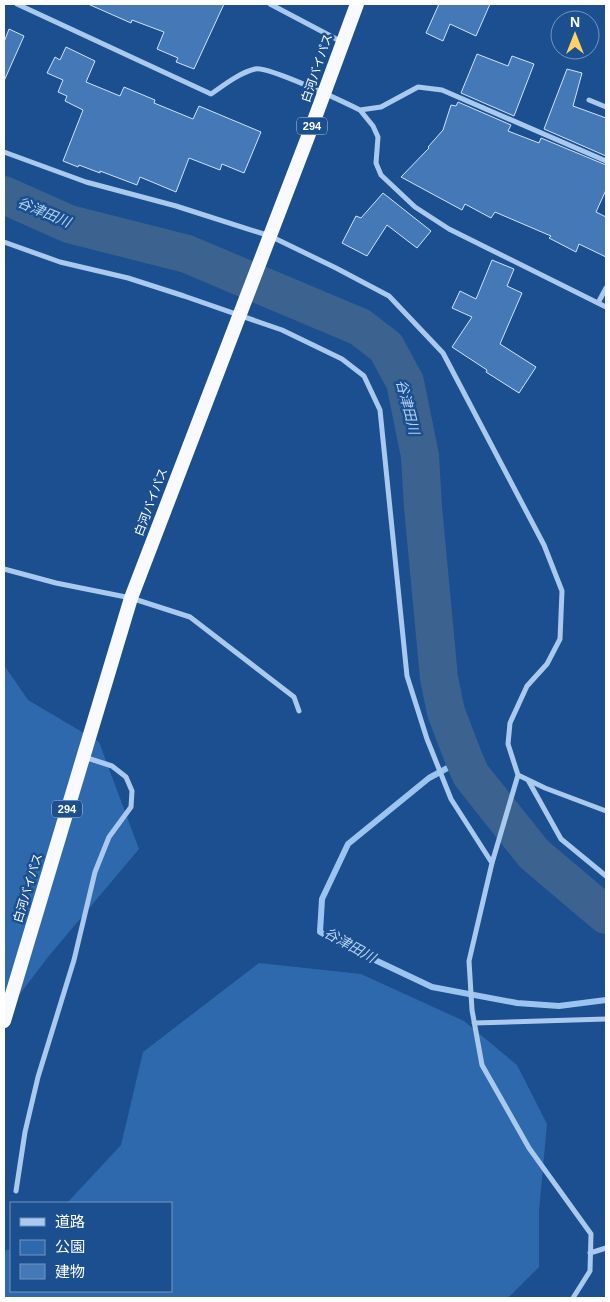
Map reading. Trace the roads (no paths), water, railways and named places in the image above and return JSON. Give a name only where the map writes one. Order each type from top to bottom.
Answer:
[{"type":"highway","name":"白河バイパス","points":[[4,1021],[131,598],[357,4]]},
{"type":"street","points":[[17,4],[210,94],[243,73],[258,68],[324,93],[360,110],[373,126],[378,137],[376,163],[381,175],[415,207],[450,229],[606,307]]},
{"type":"street","points":[[270,4],[342,42]]},
{"type":"street","points":[[360,110],[381,107],[418,87],[442,90],[606,161]]},
{"type":"street","points":[[590,100],[606,107]]},
{"type":"street","points":[[4,152],[86,182],[176,206],[336,268],[389,296],[443,353],[544,545],[562,591],[560,639],[547,664],[527,686],[510,723],[508,744],[518,775],[492,863],[469,962],[472,1010],[482,1065],[529,1148],[591,1234],[590,1271],[573,1298]]},
{"type":"street","points":[[4,242],[60,262],[128,278],[240,311],[342,359],[364,376],[380,410],[407,676],[427,739],[451,799],[492,863]]},
{"type":"street","points":[[598,303],[606,288]]},
{"type":"street","points":[[4,569],[56,583],[131,598],[190,617],[294,697],[299,711]]},
{"type":"street","points":[[16,1191],[25,1132],[38,1077],[74,960],[95,872],[109,838],[131,808],[132,791],[126,777],[112,766],[83,756]]},
{"type":"street","points":[[518,775],[545,788],[606,811]]},
{"type":"street","points":[[528,780],[561,838],[606,876]]},
{"type":"street","points":[[474,1023],[606,1019]]},
{"type":"street","points":[[590,1253],[606,1248]]},
{"type":"waterway","name":"谷津田川","points":[[4,195],[69,224],[187,254],[360,327],[386,347],[405,382],[420,456],[439,678],[446,712],[464,759],[471,775],[534,854],[606,915]]},
{"type":"waterway","name":"谷津田川","points":[[464,759],[429,778],[348,844],[322,899],[320,932],[432,987],[517,1003],[559,1006],[606,1000]]}]
